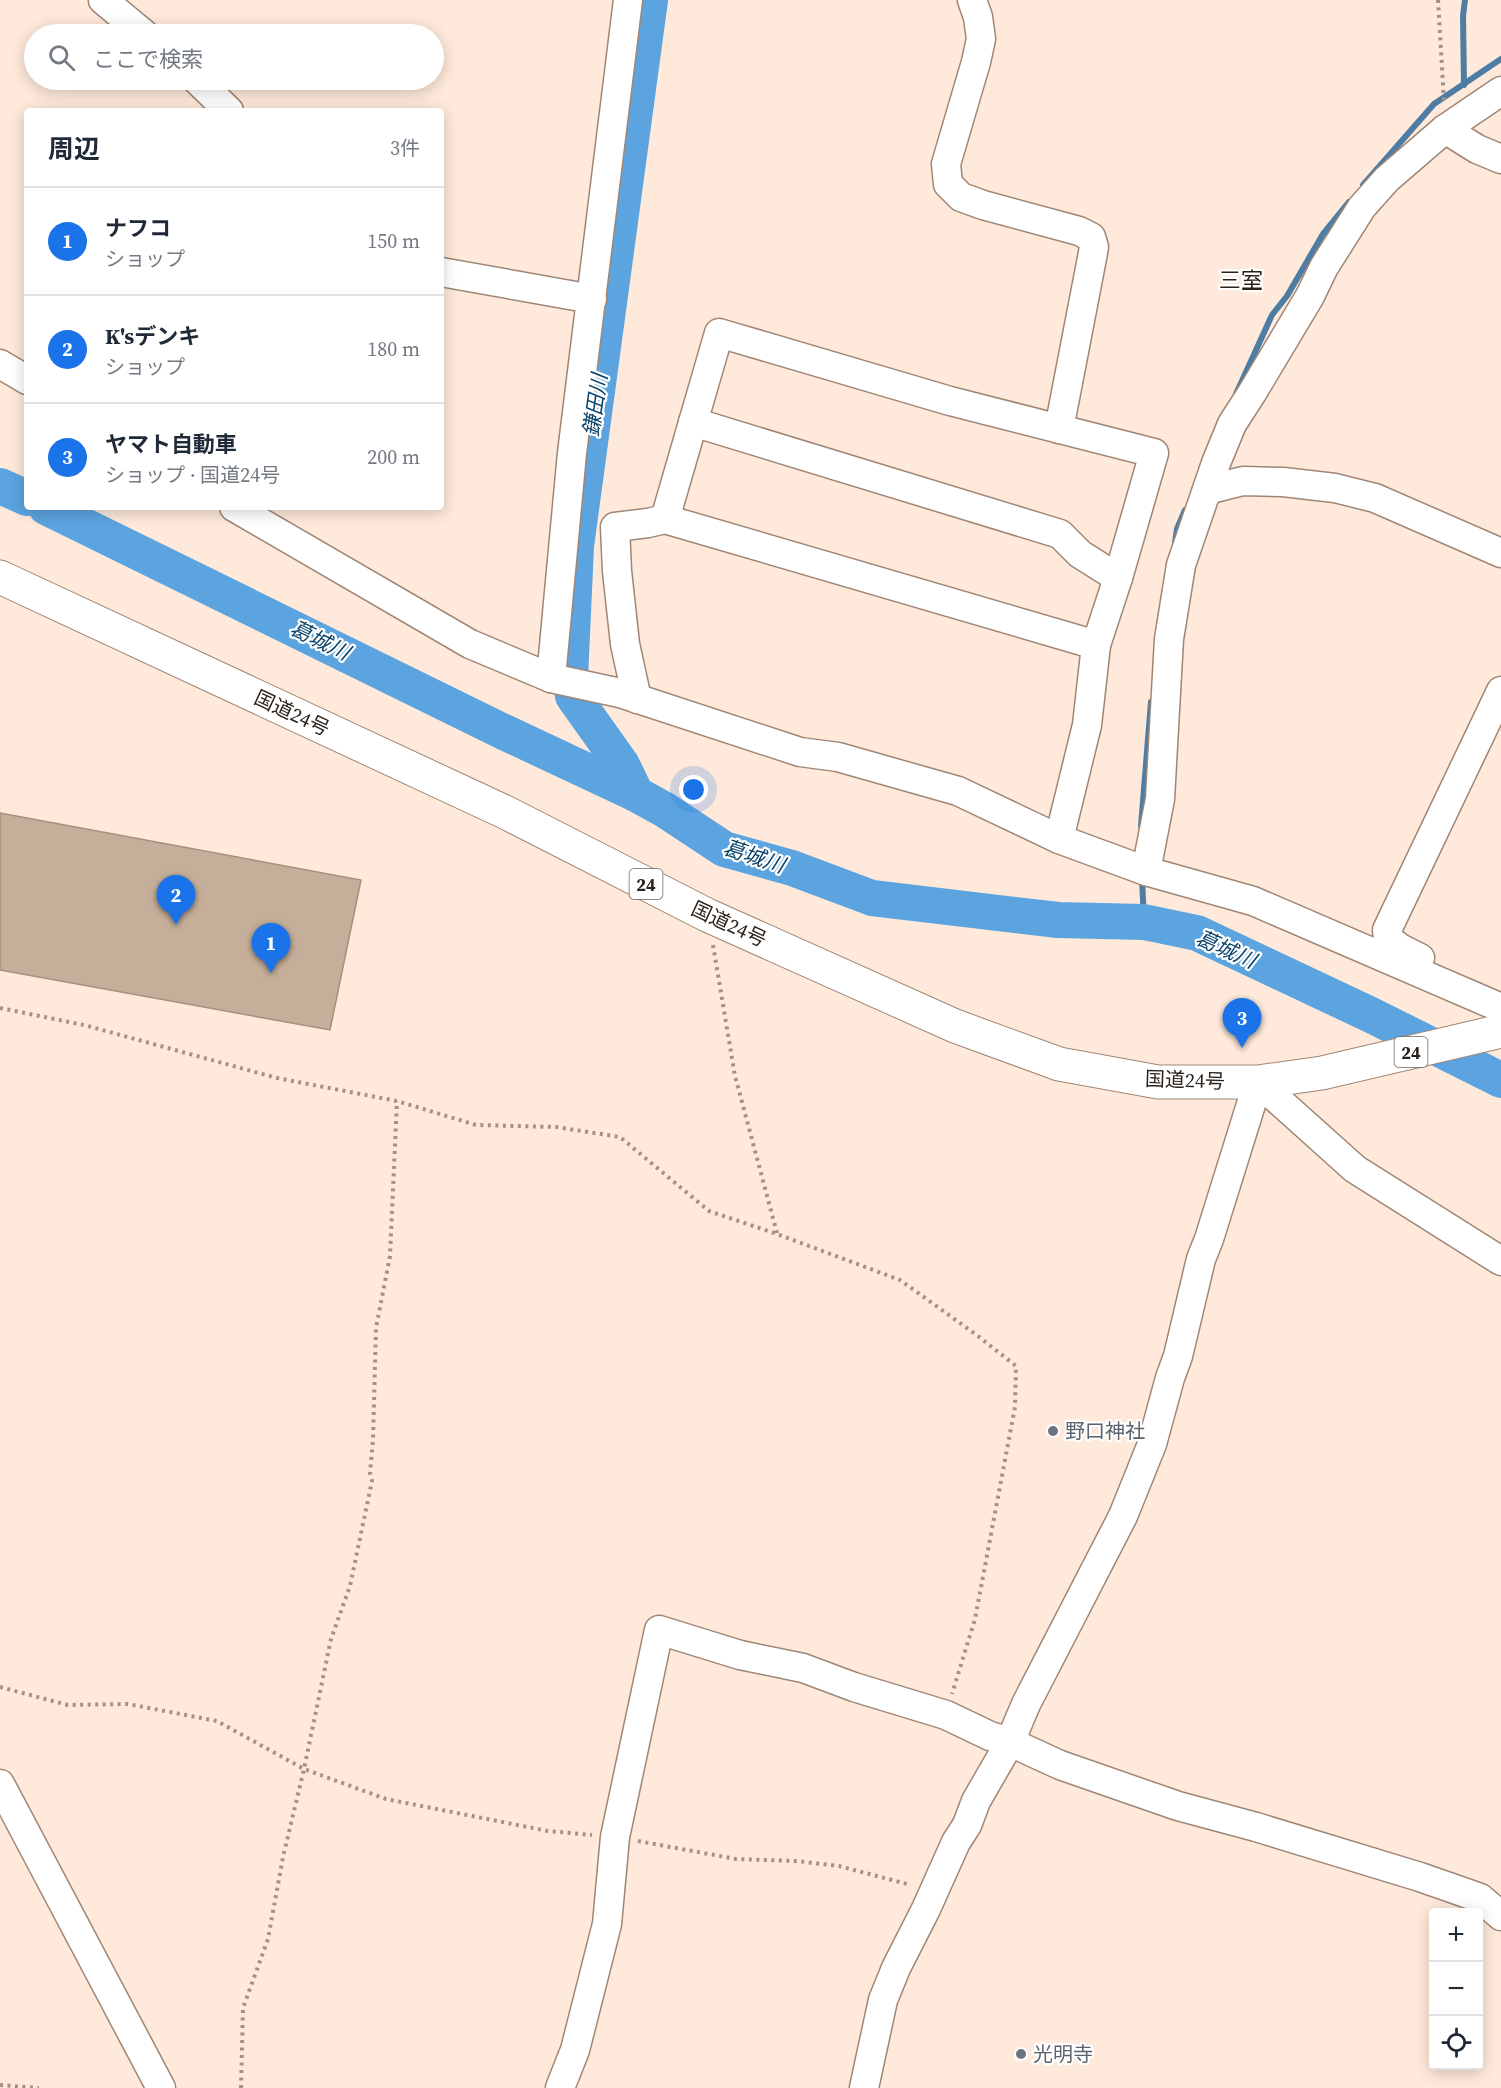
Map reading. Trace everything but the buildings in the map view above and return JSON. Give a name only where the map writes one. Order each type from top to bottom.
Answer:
[{"type":"highway","name":"国道24号","points":[[0,577],[507,813],[707,915],[955,1026],[1059,1064],[1158,1082],[1258,1082],[1322,1073],[1499,1015]]},
{"type":"street","points":[[103,0],[132,24]]},
{"type":"street","points":[[551,678],[572,453],[628,0]]},
{"type":"street","points":[[972,0],[978,17],[981,39],[946,164],[948,184],[961,197],[982,205],[1079,231],[1091,237],[1093,242],[1092,258],[1059,429]]},
{"type":"street","points":[[207,90],[226,108]]},
{"type":"street","points":[[1146,871],[1160,799],[1169,639],[1181,565],[1232,424],[1362,207],[1388,179],[1445,129],[1501,91]]},
{"type":"street","points":[[1445,129],[1478,149],[1501,159]]},
{"type":"street","points":[[444,273],[592,299]]},
{"type":"street","points":[[665,519],[719,333],[950,401],[1154,453],[1096,645],[1087,725],[1059,839]]},
{"type":"street","points":[[0,364],[24,378]]},
{"type":"street","points":[[693,422],[1060,534],[1080,554],[1118,578]]},
{"type":"street","points":[[1207,490],[1243,481],[1283,482],[1335,488],[1375,498],[1501,553]]},
{"type":"street","points":[[239,510],[470,644],[551,678],[629,696],[800,752],[838,757],[957,791],[1059,839],[1146,871],[1254,901],[1499,1015]]},
{"type":"street","points":[[629,696],[615,527],[665,519],[1096,645]]},
{"type":"street","points":[[1499,1015],[1471,983],[1400,948],[1388,939],[1387,930],[1501,690]]},
{"type":"street","points":[[864,2088],[883,2000],[896,1968],[956,1842],[967,1825],[976,1801],[1010,1742],[1026,1704],[1123,1516],[1152,1444],[1178,1356],[1201,1259],[1258,1082],[1355,1169],[1501,1261]]},
{"type":"street","points":[[560,2088],[575,2050],[607,1924],[615,1837],[659,1630],[740,1655],[803,1668],[854,1687],[946,1715],[1060,1765],[1178,1806],[1256,1827],[1420,1877],[1480,1898],[1501,1916]]},
{"type":"street","points":[[0,1784],[161,2088]]},
{"type":"path","points":[[1438,0],[1445,129]]},
{"type":"path","points":[[707,915],[735,1076],[777,1234]]},
{"type":"path","points":[[0,1008],[84,1025],[277,1078],[397,1101],[476,1125],[556,1127],[621,1137],[710,1211],[900,1280],[978,1336],[1016,1366],[1015,1407],[975,1618],[946,1715]]},
{"type":"path","points":[[242,2088],[243,2008],[268,1939],[283,1857],[331,1639],[350,1586],[372,1481],[370,1473],[376,1328],[390,1256],[397,1101]]},
{"type":"path","points":[[0,1687],[68,1705],[128,1704],[217,1721],[304,1769],[386,1799],[548,1831],[615,1837],[736,1859],[797,1861],[839,1866],[913,1886],[919,1923]]},
{"type":"path","points":[[0,2085],[39,2088]]},
{"type":"waterway","name":"鎌田川","points":[[636,794],[622,765],[573,696],[570,678],[576,546],[650,0]]},
{"type":"waterway","points":[[1464,85],[1463,16],[1465,0]]},
{"type":"waterway","points":[[1363,185],[1434,104],[1501,59]]},
{"type":"waterway","points":[[1236,394],[1272,315],[1287,296],[1323,234],[1349,202]]},
{"type":"waterway","name":"葛城川","points":[[0,486],[24,497]]},
{"type":"waterway","name":"葛城川","points":[[52,510],[504,732],[636,794],[665,810],[724,849],[792,868],[872,898],[1058,920],[1144,922],[1197,933],[1371,1015],[1501,1080]]},
{"type":"waterway","points":[[1175,543],[1177,529],[1185,510]]},
{"type":"waterway","points":[[1141,826],[1151,702]]},
{"type":"waterway","points":[[1142,878],[1144,922]]},
{"type":"place","name":"K'sデンキ","points":[[176,925]]},
{"type":"place","name":"ナフコ","points":[[271,973]]},
{"type":"place","name":"ヤマト自動車","points":[[1242,1048]]},
{"type":"place","name":"野口神社","points":[[1053,1431]]},
{"type":"place","name":"光明寺","points":[[1021,2054]]},
{"type":"district","name":"三室","points":[[1241,280]]}]
